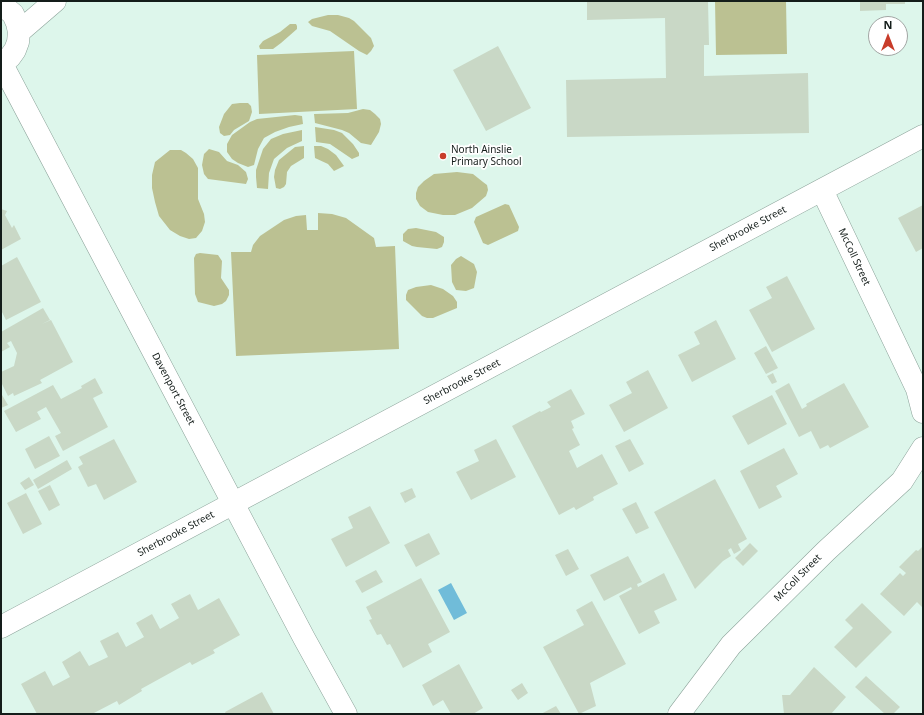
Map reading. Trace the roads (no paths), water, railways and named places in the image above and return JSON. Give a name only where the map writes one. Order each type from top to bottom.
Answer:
[{"type":"street","points":[[19,32],[54,1]]},
{"type":"street","points":[[2,64],[10,58],[18,42],[19,32],[11,4]]},
{"type":"street","name":"Davenport Street","points":[[2,64],[346,714]]},
{"type":"street","name":"Sherbrooke Street","points":[[1,627],[923,136]]},
{"type":"street","name":"McColl Street","points":[[822,190],[917,389],[923,412]]},
{"type":"street","name":"McColl Street","points":[[679,714],[731,645],[826,551],[902,481],[923,448]]},
{"type":"water","points":[[451,583],[467,613],[454,620],[438,590]]},
{"type":"place","name":"North Ainslie Primary School","points":[[443,156]]}]
